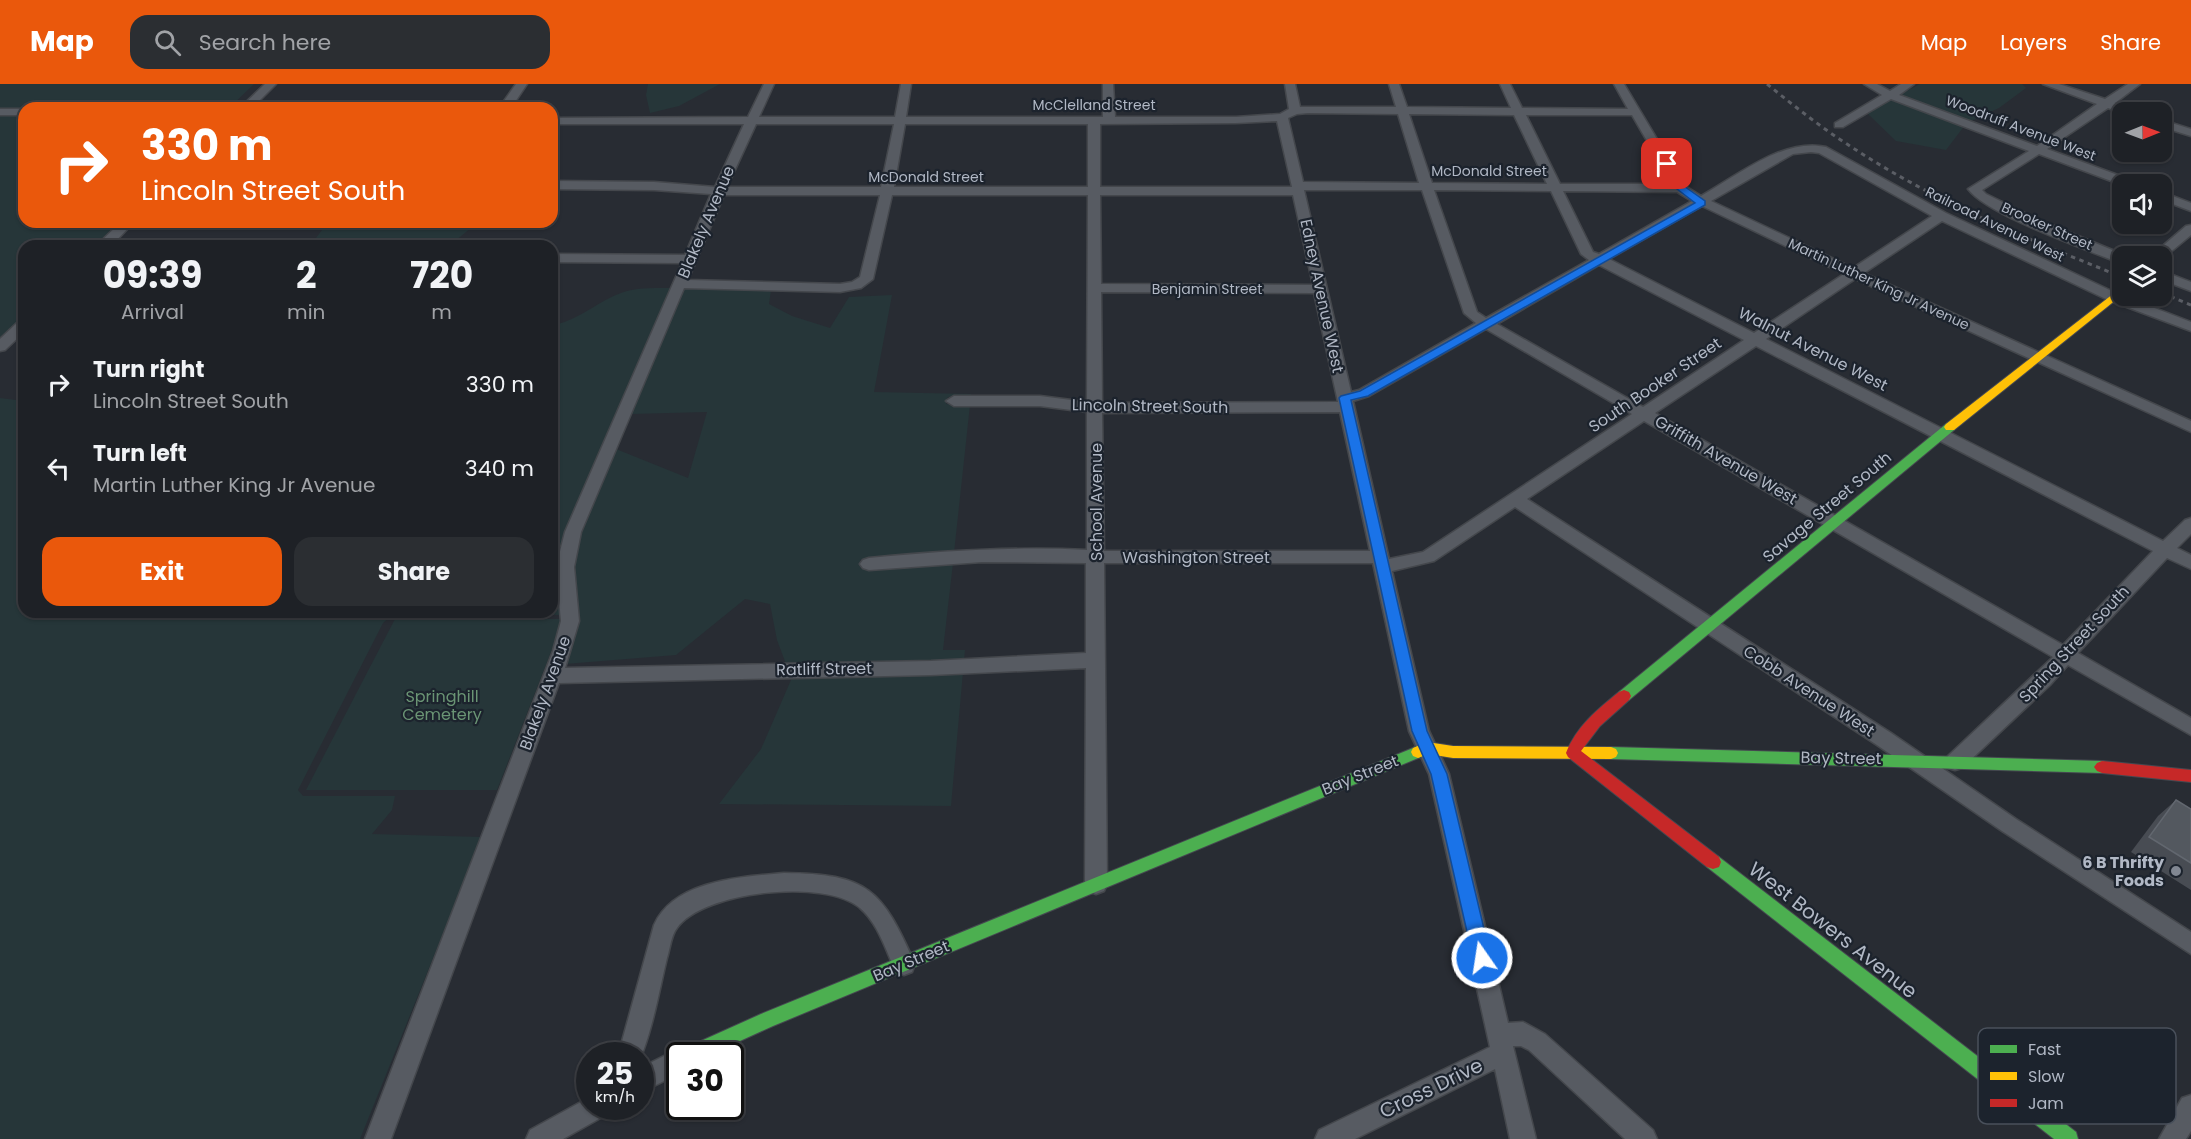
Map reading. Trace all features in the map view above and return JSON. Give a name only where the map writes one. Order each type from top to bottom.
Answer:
[{"type":"street","points":[[252,102],[271,84]]},
{"type":"street","points":[[509,102],[522,84]]},
{"type":"street","name":"Blakely Avenue","points":[[378,1139],[552,676],[570,621],[565,567],[568,547],[719,191],[750,120],[769,84]]},
{"type":"street","points":[[680,284],[840,288],[856,285],[868,276],[901,120],[906,84]]},
{"type":"street","name":"School Avenue","points":[[1096,884],[1096,408],[1092,288],[1093,192],[1101,120],[1108,84]]},
{"type":"street","name":"Edney Avenue West","points":[[1290,84],[1289,114],[1299,188],[1381,562],[1419,731],[1439,774],[1523,1139]]},
{"type":"street","name":"Griffith Avenue West","points":[[1394,84],[1472,313],[2191,727]]},
{"type":"street","name":"Walnut Avenue West","points":[[1505,84],[1582,246],[1588,254],[2191,563]]},
{"type":"street","name":"Martin Luther King Jr Avenue","points":[[1618,84],[1680,188],[1702,203],[2191,426]]},
{"type":"street","name":"Woodruff Avenue West","points":[[1869,84],[1889,95],[2112,177]]},
{"type":"street","points":[[1839,126],[1909,84]]},
{"type":"street","points":[[2048,84],[2112,106]]},
{"type":"street","points":[[2038,150],[2135,84]]},
{"type":"street","name":"McClelland Street","points":[[558,120],[1236,120],[1289,114],[1404,111],[1635,112]]},
{"type":"street","points":[[0,112],[18,112]]},
{"type":"street","points":[[2172,126],[2191,133]]},
{"type":"street","name":"Railroad Avenue West","points":[[1790,151],[1811,148],[1822,150],[1941,216],[2112,297]]},
{"type":"street","name":"Brooker Street","points":[[2038,150],[1974,189],[1982,197],[2034,223],[2112,255]]},
{"type":"street","name":"Lincoln Street South","points":[[954,401],[1040,401],[1096,408],[1346,403],[1790,151]]},
{"type":"street","name":"McDonald Street","points":[[558,185],[654,186],[719,191],[886,192],[1093,192],[1427,186],[1680,188]]},
{"type":"street","points":[[2172,200],[2191,207]]},
{"type":"street","name":"South Booker Street","points":[[1381,562],[1428,557],[1941,216]]},
{"type":"street","points":[[109,240],[122,228]]},
{"type":"street","points":[[2170,246],[2191,229]]},
{"type":"street","points":[[558,258],[690,259]]},
{"type":"street","points":[[2172,279],[2191,287]]},
{"type":"street","name":"Benjamin Street","points":[[1092,288],[1322,289]]},
{"type":"street","name":"Savage Street South","points":[[1573,753],[1578,739],[1587,728],[1666,660],[2036,356],[2112,298]]},
{"type":"street","name":"Railroad Avenue West","points":[[2136,306],[2191,327]]},
{"type":"street","points":[[0,347],[18,330]]},
{"type":"street","name":"Cobb Avenue West","points":[[1517,500],[2191,944]]},
{"type":"street","name":"Spring Street South","points":[[1955,762],[2066,655],[2116,599],[2191,524]]},
{"type":"street","name":"Washington Street","points":[[869,564],[905,559],[1067,555],[1381,562]]},
{"type":"street","name":"Ratliff Street","points":[[552,676],[931,668],[1095,660]]},
{"type":"street","name":"Bay Street","points":[[720,1042],[1427,748],[1453,752],[1914,760],[2114,767],[2191,776]]},
{"type":"street","name":"West Bowers Avenue","points":[[1573,753],[1978,1068]]},
{"type":"street","points":[[634,1042],[665,925],[679,910],[703,897],[741,888],[774,884],[812,883],[851,890],[874,908],[903,964]]},
{"type":"street","points":[[1501,1044],[1522,1034],[1537,1042],[1644,1139]]},
{"type":"street","name":"Cross Drive","points":[[1328,1139],[1501,1044]]},
{"type":"street","points":[[2172,1139],[2191,1107]]},
{"type":"street","points":[[539,1139],[576,1118]]},
{"type":"street","name":"West Bowers Avenue","points":[[2050,1124],[2069,1139]]},
{"type":"green space","points":[[0,84],[254,84],[235,102],[18,102],[18,110],[0,110]]},
{"type":"green space","points":[[648,84],[720,84],[679,106],[650,113],[646,95]]},
{"type":"green space","points":[[1920,84],[2022,84],[2026,88],[1999,108],[1969,122],[1897,96]]},
{"type":"green space","points":[[1892,98],[1965,125],[1946,150],[1896,141],[1867,113]]},
{"type":"green space","points":[[0,114],[18,114],[18,228],[113,228],[100,240],[18,240],[18,322],[0,340]]},
{"type":"green space","points":[[324,228],[471,228],[456,240],[314,240]]},
{"type":"green space","points":[[643,288],[672,288],[560,547],[558,560],[558,324],[622,292]]},
{"type":"green space","points":[[684,288],[771,290],[769,304],[792,316],[830,328],[849,297],[892,295],[874,392],[971,394],[971,398],[948,397],[946,404],[970,405],[954,553],[906,554],[860,560],[861,569],[953,563],[943,650],[965,650],[964,660],[786,664],[777,640],[770,604],[745,599],[676,655],[565,664],[579,619],[573,565],[576,547],[616,449],[688,478],[707,412],[631,414]]},
{"type":"green space","points":[[0,398],[18,400],[18,618],[388,618],[383,623],[298,790],[303,796],[395,796],[392,810],[372,834],[482,837],[360,1139],[0,1139]]},
{"type":"green space","points":[[558,577],[562,615],[558,615]]},
{"type":"green space","name":"Springhill Cemetery","points":[[395,619],[564,619],[497,790],[306,790]]},
{"type":"green space","points":[[963,672],[951,806],[719,804],[761,749],[791,680],[790,675]]},
{"type":"building","points":[[2176,800],[2191,809],[2191,863],[2149,837]]},
{"type":"railway","points":[[1767,84],[1806,115],[1879,165],[1981,218],[2112,273]]},
{"type":"railway","points":[[2172,297],[2191,305]]},
{"type":"traffic: fast","points":[[1624,696],[1950,427]]},
{"type":"traffic: fast","points":[[718,1042],[1418,752]]},
{"type":"traffic: fast","points":[[1611,753],[2102,767]]},
{"type":"traffic: fast","points":[[1713,862],[1978,1068]]},
{"type":"traffic: fast","points":[[2050,1124],[2069,1139]]},
{"type":"traffic: slow","points":[[1950,427],[2112,298]]},
{"type":"traffic: slow","points":[[1418,752],[1427,748],[1453,752],[1611,753]]},
{"type":"traffic: jam","points":[[1624,696],[1588,728],[1573,753],[1713,862]]},
{"type":"traffic: jam","points":[[2102,767],[2191,776]]},
{"type":"place","name":"6 B Thrifty Foods","points":[[2176,871]]},
{"type":"route","points":[[1482,958],[1439,774],[1419,731],[1345,398],[1364,393],[1702,203],[1680,188],[1667,164]]}]
